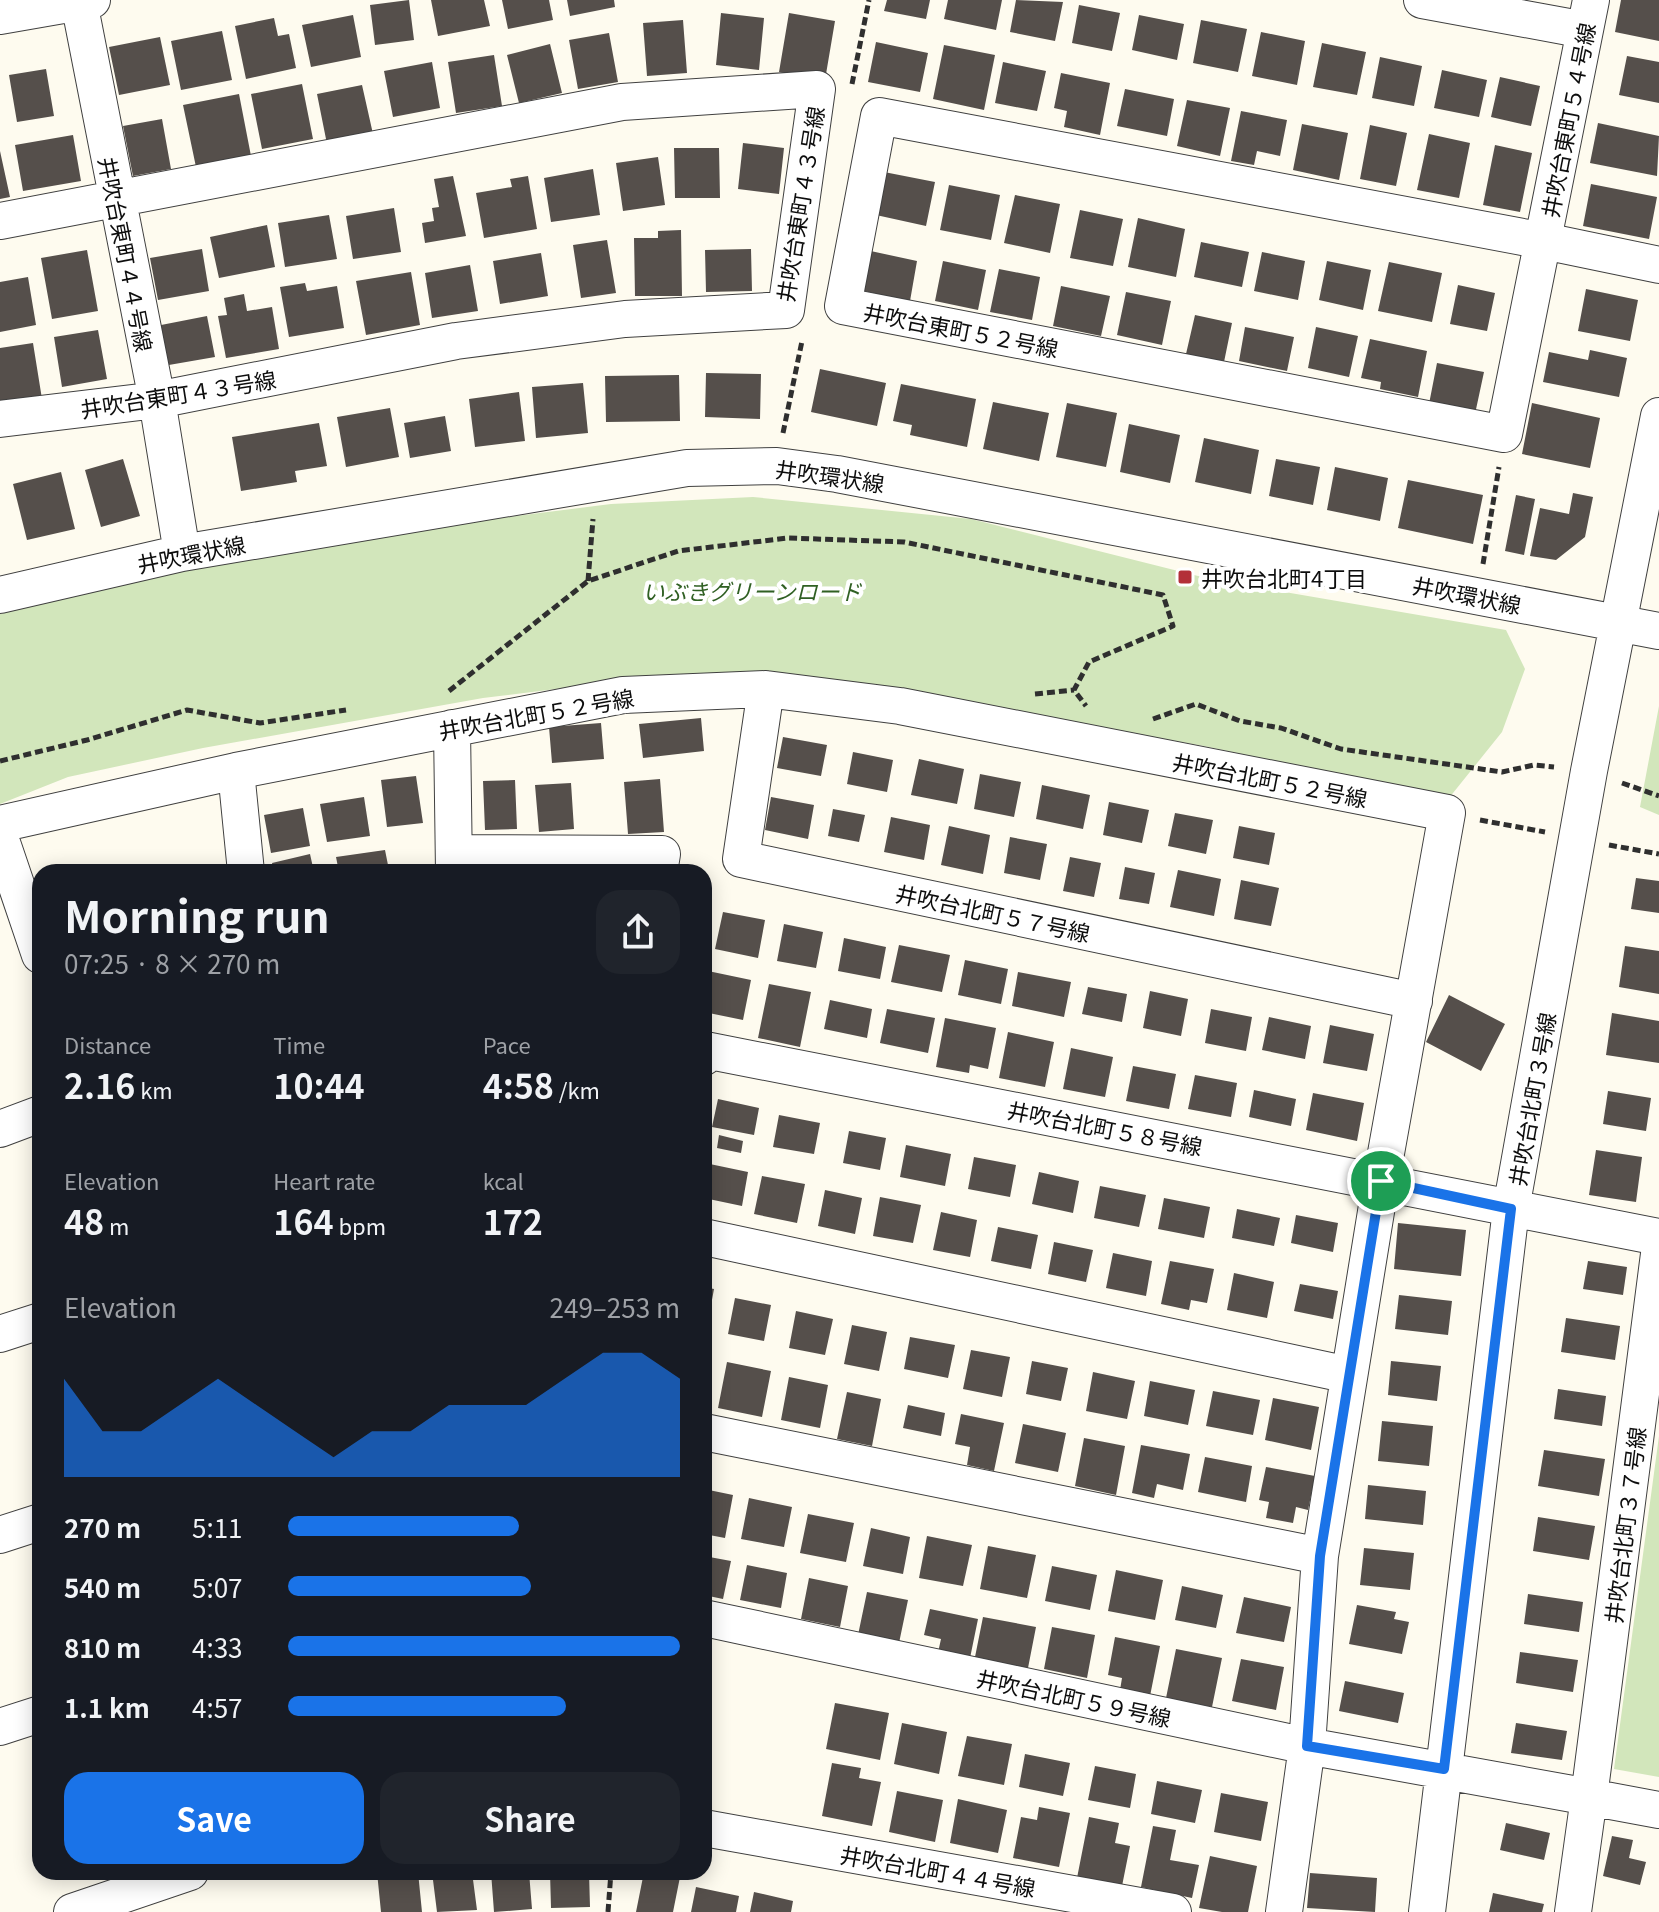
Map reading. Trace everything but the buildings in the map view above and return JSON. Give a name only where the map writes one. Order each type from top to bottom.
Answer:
[{"type":"street","points":[[1422,0],[1588,15]]},
{"type":"street","points":[[0,16],[86,1]]},
{"type":"street","name":"井吹台東町４４号線","points":[[86,1],[116,199],[157,400],[182,553]]},
{"type":"street","name":"井吹台東町５４号線","points":[[1544,241],[1588,15]]},
{"type":"street","name":"井吹台東町４３号線","points":[[0,221],[622,102],[817,89],[786,310],[625,319],[471,339],[157,400],[0,419]]},
{"type":"street","name":"井吹台東町５２号線","points":[[1504,434],[843,306],[879,116],[1659,265]]},
{"type":"street","points":[[1504,434],[1544,241]]},
{"type":"street","name":"井吹台北町３号線","points":[[1427,1912],[1511,1209],[1617,623],[1659,416]]},
{"type":"street","name":"井吹環状線","points":[[0,595],[182,553],[596,483],[687,468],[777,466],[837,474],[1659,631]]},
{"type":"street","name":"井吹台北町５２号線","points":[[0,824],[236,771],[623,695],[766,689],[900,706],[1447,813]]},
{"type":"street","name":"井吹台北町５７号線","points":[[766,689],[741,859],[1414,1001]]},
{"type":"street","points":[[452,728],[454,862],[662,854],[660,864]]},
{"type":"street","points":[[236,771],[245,864]]},
{"type":"street","points":[[1284,1912],[1307,1746],[1320,1556],[1381,1181],[1447,813]]},
{"type":"street","points":[[0,837],[32,931]]},
{"type":"street","name":"井吹台北町５８号線","points":[[712,1051],[1659,1237]]},
{"type":"street","points":[[0,1129],[32,1117]]},
{"type":"street","points":[[712,1239],[1349,1375]]},
{"type":"street","name":"井吹台北町３７号線","points":[[1573,1912],[1648,1432],[1659,1254]]},
{"type":"street","points":[[0,1334],[32,1324]]},
{"type":"street","points":[[712,1434],[1320,1556]]},
{"type":"street","points":[[0,1535],[32,1525]]},
{"type":"street","name":"井吹台北町５９号線","points":[[712,1620],[1307,1746],[1659,1810]]},
{"type":"street","points":[[0,1727],[32,1717]]},
{"type":"street","name":"井吹台北町４４号線","points":[[712,1829],[1173,1912]]},
{"type":"street","points":[[72,1912],[166,1880]]},
{"type":"path","points":[[1478,596],[1504,434]]},
{"type":"path","points":[[588,581],[596,483]]},
{"type":"path","points":[[1447,813],[1659,854]]},
{"type":"path","points":[[608,1912],[610,1880]]},
{"type":"green space","name":"いぶきグリーンロード","points":[[753,497],[971,519],[1214,580],[1506,630],[1525,669],[1502,732],[1449,798],[1204,746],[919,696],[668,675],[483,698],[203,748],[68,777],[0,804],[0,614],[111,583],[374,534],[611,504]]},
{"type":"green space","points":[[1659,706],[1659,815],[1640,807]]},
{"type":"green space","points":[[1659,1436],[1659,1777],[1614,1769]]},
{"type":"place","name":"井吹台北町4丁目","points":[[1185,577]]},
{"type":"route","points":[[1381,1181],[1511,1209],[1444,1769],[1307,1746],[1320,1556],[1381,1181]]}]
